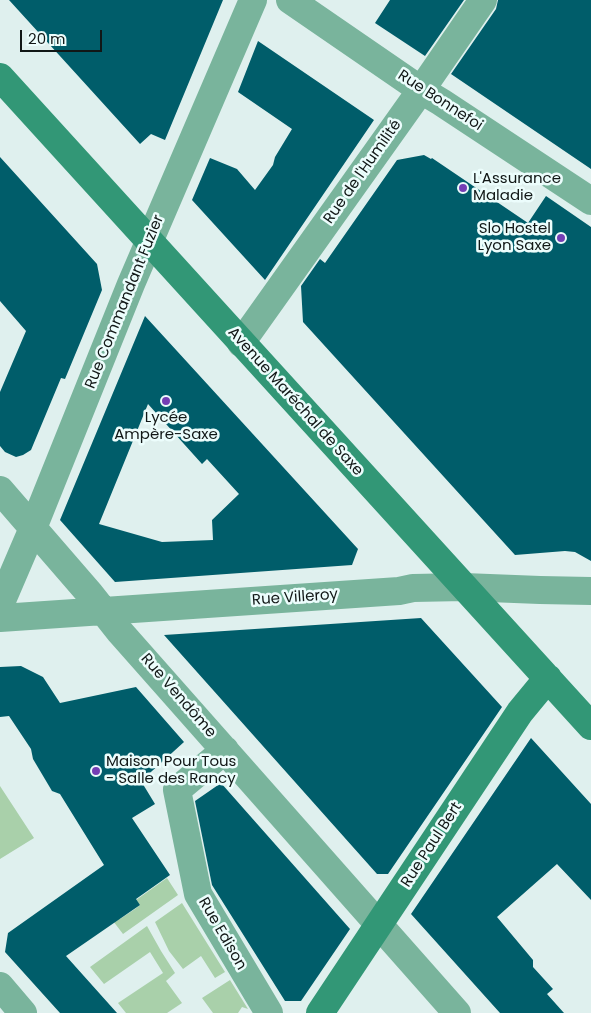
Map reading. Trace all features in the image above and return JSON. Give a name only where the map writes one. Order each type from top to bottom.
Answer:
[{"type":"main road","name":"Avenue Maréchal de Saxe","points":[[0,77],[591,726]]},
{"type":"main road","name":"Rue Paul Bert","points":[[320,1013],[520,712],[548,678]]},
{"type":"street","name":"Rue Commandant Fuzier","points":[[0,605],[127,294],[253,0]]},
{"type":"street","name":"Rue Bonnefoi","points":[[290,0],[421,90],[591,200]]},
{"type":"street","name":"Rue de l'Humilité","points":[[241,343],[483,0]]},
{"type":"street","name":"Rue Vendôme","points":[[0,490],[90,594],[120,632],[457,1013]]},
{"type":"street","name":"Rue Villeroy","points":[[0,618],[399,591],[413,588],[464,587],[591,591]]},
{"type":"street","name":"Rue Edison","points":[[225,750],[177,790],[198,894],[269,1013]]},
{"type":"street","points":[[0,986],[24,1013]]},
{"type":"green space","points":[[0,786],[34,838],[0,859]]},
{"type":"green space","points":[[167,878],[178,895],[123,934],[110,917],[120,919],[135,909],[140,905],[136,900]]},
{"type":"green space","points":[[182,903],[225,972],[215,978],[201,956],[183,969],[169,951],[155,922]]},
{"type":"green space","points":[[147,926],[175,973],[166,981],[182,1003],[167,1013],[126,1013],[118,1003],[163,973],[150,952],[104,984],[90,967]]},
{"type":"green space","points":[[230,980],[248,1009],[242,1007],[238,1013],[213,1013],[202,998]]},
{"type":"building","points":[[9,0],[223,0],[165,140],[151,134],[140,144]]},
{"type":"building","points":[[390,0],[464,0],[425,56],[375,23]]},
{"type":"building","points":[[498,0],[591,0],[591,169],[451,74],[496,9]]},
{"type":"building","points":[[258,41],[374,120],[265,280],[192,200],[210,158],[237,169],[255,190],[273,165],[275,157],[292,129],[238,92]]},
{"type":"building","points":[[424,155],[432,158],[528,223],[546,196],[591,227],[591,561],[575,552],[565,551],[515,555],[303,322],[301,286],[320,259],[325,263],[397,160]]},
{"type":"building","points":[[0,157],[97,264],[102,290],[65,379],[61,378],[31,450],[16,457],[5,452],[0,446],[0,392],[26,331],[0,301]]},
{"type":"building","name":"Lycée Ampère-Saxe","points":[[145,316],[358,549],[352,565],[115,582],[60,520]],"holes":[[[148,404],[202,464],[207,459],[239,494],[212,520],[213,540],[162,542],[99,524]]]},
{"type":"building","points":[[421,618],[502,707],[388,874],[377,874],[164,635]]},
{"type":"building","points":[[21,666],[43,677],[60,703],[136,687],[184,742],[141,781],[155,804],[132,818],[170,875],[136,899],[140,905],[66,956],[117,1013],[60,1013],[5,952],[8,933],[104,865],[60,794],[52,791],[33,759],[31,749],[9,716],[0,717],[0,667]]},
{"type":"building","points":[[531,738],[591,804],[591,900],[557,864],[497,917],[533,960],[533,967],[553,989],[547,994],[564,1013],[500,1013],[411,914]]},
{"type":"building","points":[[221,783],[350,929],[301,1001],[285,1001],[212,885],[195,801]]},
{"type":"place","name":"L'Assurance Maladie","points":[[463,188]]},
{"type":"place","name":"Slo Hostel Lyon Saxe","points":[[561,238]]},
{"type":"place","name":"Lycée Ampère-Saxe","points":[[166,401]]},
{"type":"place","name":"Maison Pour Tous - Salle des Rancy","points":[[96,771]]}]
